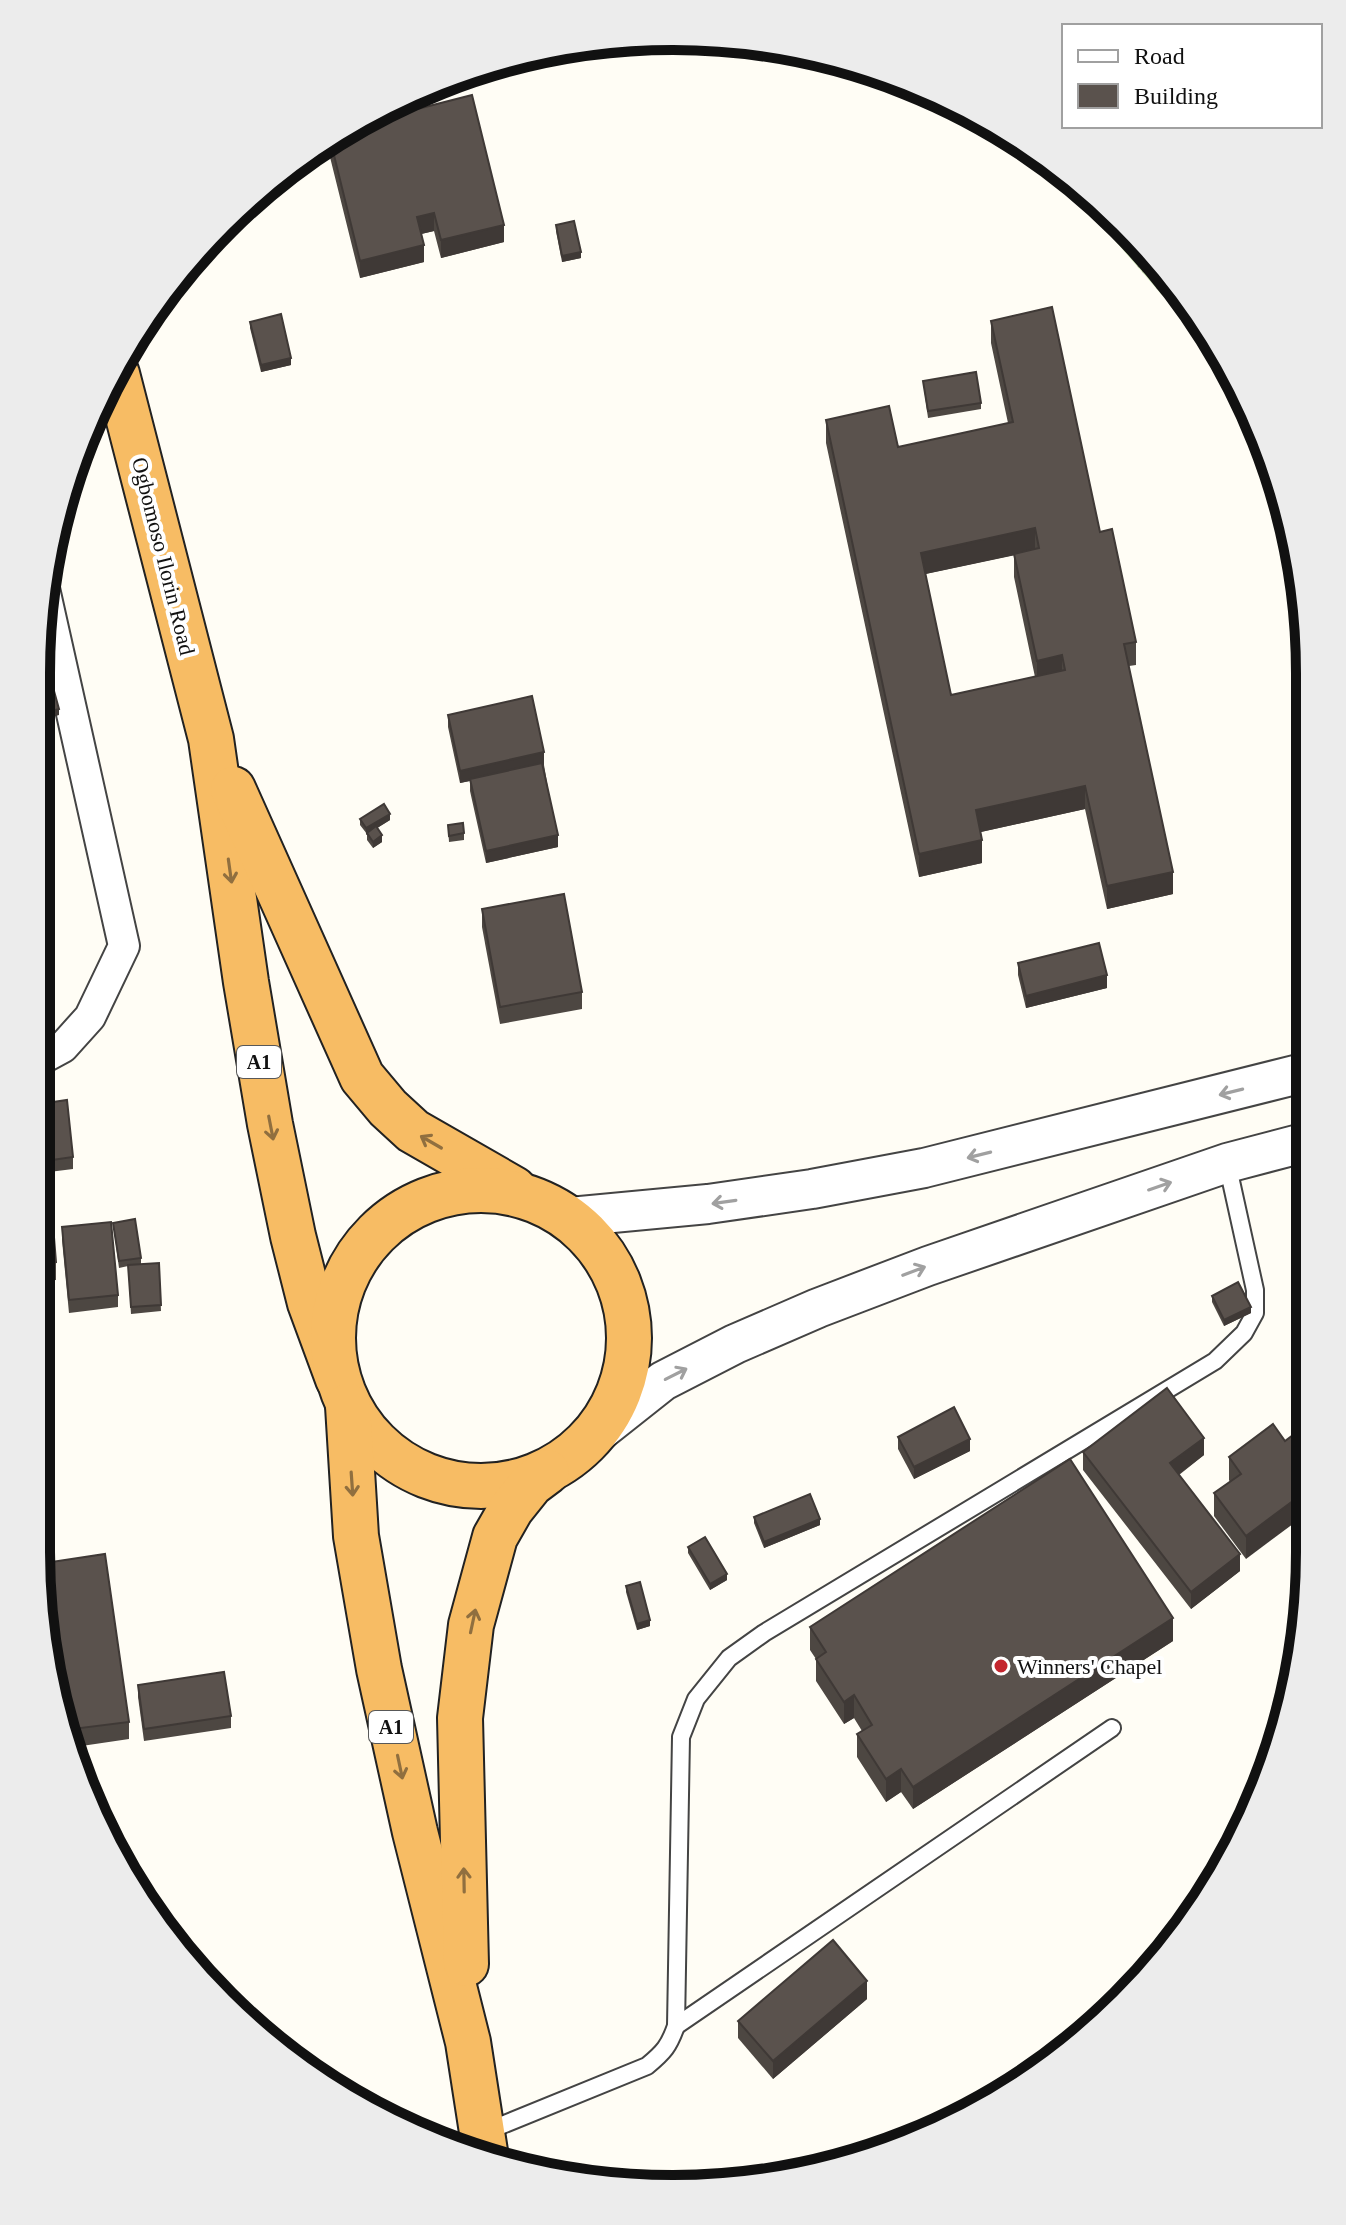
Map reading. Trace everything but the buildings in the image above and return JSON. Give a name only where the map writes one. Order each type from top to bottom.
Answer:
[{"type":"highway","name":"Ogbomoso Ilorin Road","points":[[120,386],[211,739]]},
{"type":"highway","name":"A1","points":[[211,739],[362,1077],[413,1131],[523,1194]]},
{"type":"highway","name":"A1","points":[[211,739],[270,1124],[310,1303],[343,1392],[356,1536],[379,1669],[415,1832],[468,2042],[484,2145]]},
{"type":"highway","points":[[471,1189],[523,1194],[570,1217],[605,1252],[626,1298],[631,1347],[618,1396],[577,1450],[525,1480],[484,1486],[442,1481],[404,1466],[372,1439],[343,1392],[333,1326],[346,1275],[376,1232],[420,1202],[471,1189]]},
{"type":"highway","name":"A1","points":[[468,2042],[460,1718],[471,1625],[495,1537],[506,1518],[531,1484],[577,1450]]},
{"type":"street","points":[[50,1054],[63,1047],[90,1017],[124,946],[52,624]]},
{"type":"street","points":[[570,1217],[708,1204],[924,1168],[1296,1075]]},
{"type":"street","points":[[577,1450],[663,1381],[735,1344],[818,1308],[928,1266],[1227,1163],[1296,1145]]},
{"type":"lane","points":[[485,2146],[647,2066],[670,2044],[676,2026],[681,1737],[696,1699],[729,1658],[764,1633],[1215,1361],[1244,1333],[1255,1313],[1255,1290],[1227,1163]]},
{"type":"lane","points":[[676,2026],[1112,1728]]},
{"type":"green space","points":[[1086,206],[1114,232],[1174,304],[1161,294]]},
{"type":"place","name":"Winners' Chapel","points":[[1001,1666]]}]
